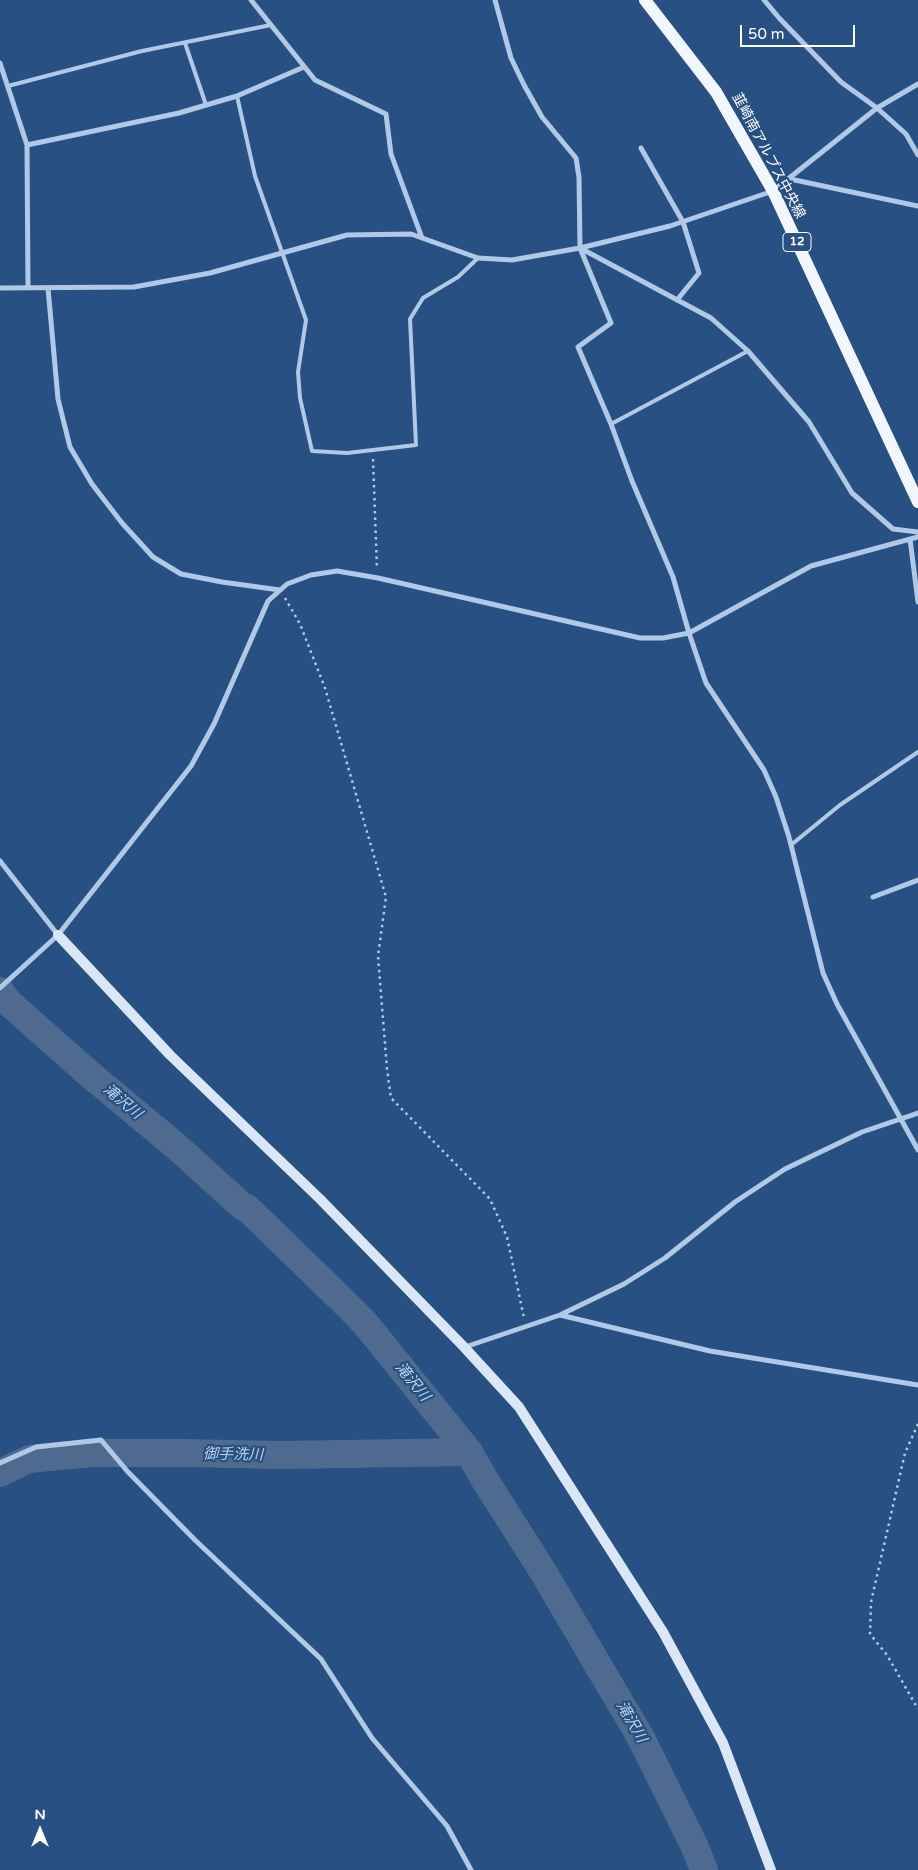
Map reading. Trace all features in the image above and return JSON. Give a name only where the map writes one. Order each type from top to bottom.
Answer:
[{"type":"main road","name":"韮崎南アルプス中央線","points":[[645,0],[716,92],[773,191],[918,502]]},
{"type":"street","points":[[251,0],[315,80],[386,114],[391,154],[422,238]]},
{"type":"street","points":[[495,0],[512,58],[524,85],[542,117],[576,158],[580,248],[611,322],[578,347],[673,577],[706,683],[764,770],[776,797],[791,845],[823,973],[837,1004],[918,1150]]},
{"type":"street","points":[[764,0],[780,19],[842,82],[877,108],[906,134],[918,155]]},
{"type":"street","points":[[0,63],[27,144],[28,288]]},
{"type":"street","points":[[27,144],[179,113],[237,96],[304,66]]},
{"type":"street","points":[[0,288],[134,287],[210,273],[347,235],[411,234],[478,258],[512,260],[580,248],[684,222],[773,191],[877,108],[918,84]]},
{"type":"street","points":[[641,148],[684,222],[700,273],[677,300]]},
{"type":"street","points":[[790,179],[918,206]]},
{"type":"street","points":[[580,248],[711,318],[748,351],[809,422],[852,493],[893,529],[918,532]]},
{"type":"street","points":[[48,288],[58,398],[70,447],[92,484],[122,523],[153,557],[182,574],[280,590]]},
{"type":"street","points":[[0,988],[58,935],[191,766],[214,724],[268,601],[287,584],[310,575],[337,571],[378,578],[640,638],[664,638],[689,633],[811,566],[918,537]]},
{"type":"street","points":[[910,539],[918,602]]},
{"type":"street","points":[[0,860],[58,935],[170,1056],[320,1199],[464,1347],[519,1407],[663,1632],[723,1744],[771,1870]]},
{"type":"street","points":[[873,897],[918,880]]},
{"type":"street","points":[[464,1347],[560,1314],[624,1284],[664,1258],[735,1202],[785,1170],[862,1132],[918,1113]]},
{"type":"street","points":[[560,1314],[710,1351],[918,1385]]},
{"type":"street","points":[[0,1463],[36,1447],[102,1440],[128,1472],[195,1540],[321,1659],[372,1738],[446,1826],[471,1870]]},
{"type":"lane","points":[[8,86],[142,52],[271,25]]},
{"type":"lane","points":[[185,43],[206,105]]},
{"type":"lane","points":[[237,96],[255,176],[306,320],[298,372],[300,398],[312,451],[347,453],[416,445],[410,319],[423,298],[458,277],[478,258]]},
{"type":"lane","points":[[611,424],[748,351]]},
{"type":"lane","points":[[791,845],[840,805],[918,752]]},
{"type":"path","points":[[372,450],[378,578]]},
{"type":"path","points":[[280,590],[300,624],[325,688],[386,897],[378,956],[391,1098],[490,1198],[507,1236],[525,1326]]},
{"type":"path","points":[[918,1424],[905,1453],[877,1574],[871,1602],[870,1634],[887,1656],[918,1709]]},
{"type":"waterway","name":"滝沢川","points":[[0,991],[8,1002],[87,1072],[177,1147],[242,1206],[247,1208],[344,1302],[364,1322],[469,1452],[542,1570],[641,1738],[694,1845],[704,1870]]},
{"type":"waterway","name":"御手洗川","points":[[0,1473],[29,1459],[91,1453],[280,1455],[469,1452]]}]
